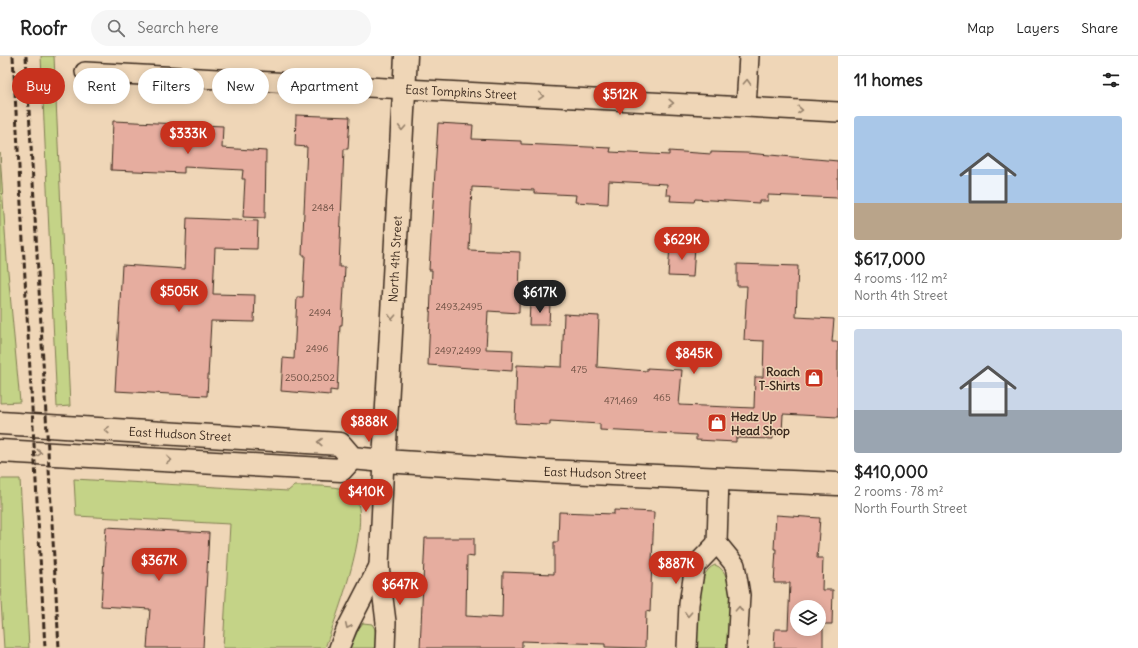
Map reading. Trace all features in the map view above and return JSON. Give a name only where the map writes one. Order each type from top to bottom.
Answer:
[{"type":"main road","name":"North 4th Street","points":[[384,461],[406,56]]},
{"type":"main road","name":"East Hudson Street","points":[[0,423],[340,444],[352,458],[384,461],[545,471],[838,484]]},
{"type":"main road","points":[[0,451],[341,470],[352,458]]},
{"type":"street","points":[[746,107],[749,56]]},
{"type":"street","name":"East Tompkins Street","points":[[130,74],[838,112]]},
{"type":"street","points":[[384,461],[379,566],[386,622],[385,648]]},
{"type":"street","points":[[719,478],[717,543],[735,565],[740,595],[737,648]]},
{"type":"street","points":[[686,648],[689,604],[695,566],[717,543]]},
{"type":"street","points":[[339,648],[347,628],[379,566]]},
{"type":"green space","points":[[41,56],[54,56],[55,68],[42,68]]},
{"type":"green space","points":[[43,104],[56,104],[70,406],[57,407]]},
{"type":"green space","points":[[0,153],[7,261],[20,402],[0,403]]},
{"type":"green space","points":[[0,479],[20,479],[29,648],[4,648],[0,585]]},
{"type":"green space","points":[[74,479],[288,491],[294,486],[324,486],[339,488],[351,493],[358,504],[360,521],[357,543],[352,568],[325,648],[223,648],[230,524],[76,516]]},
{"type":"green space","points":[[715,565],[722,570],[727,578],[729,589],[730,615],[727,648],[696,648],[697,615],[700,590],[703,579],[708,570]]},
{"type":"green space","points":[[363,623],[372,624],[375,629],[376,648],[350,648],[359,628]]},
{"type":"building","points":[[296,115],[350,117],[348,149],[344,149],[339,267],[345,267],[342,325],[340,325],[337,391],[330,390],[330,395],[281,391],[283,358],[294,359],[297,297],[303,297],[305,255],[302,255],[307,147],[295,146]]},
{"type":"building","points":[[113,121],[223,126],[222,148],[266,151],[265,218],[243,217],[245,179],[242,179],[243,170],[184,167],[184,173],[111,170]]},
{"type":"building","points":[[438,123],[473,125],[472,139],[521,141],[521,144],[611,148],[610,152],[669,155],[669,151],[711,154],[711,152],[747,153],[838,161],[838,198],[768,195],[768,201],[759,201],[759,203],[695,199],[694,202],[670,201],[671,195],[666,195],[667,184],[609,181],[608,204],[575,202],[576,195],[534,193],[534,190],[472,187],[469,250],[520,252],[519,313],[488,311],[486,349],[513,350],[512,371],[428,365],[432,270],[429,270]]},
{"type":"building","points":[[187,218],[258,221],[257,249],[215,248],[213,294],[255,295],[254,322],[211,321],[207,396],[115,391],[122,265],[185,269]]},
{"type":"building","points":[[670,245],[695,246],[693,277],[668,276]]},
{"type":"building","points":[[737,264],[798,266],[796,317],[834,319],[832,342],[838,342],[838,417],[783,414],[782,433],[773,433],[773,439],[736,438],[736,442],[696,440],[696,435],[600,430],[600,424],[550,421],[550,425],[515,423],[517,365],[562,367],[564,314],[599,316],[597,367],[647,371],[647,368],[682,370],[679,405],[754,408],[755,377],[763,377],[764,341],[744,340],[747,286],[737,286]]},
{"type":"building","points":[[530,304],[550,304],[549,325],[529,325]]},
{"type":"building","points":[[614,510],[654,512],[650,612],[646,611],[645,648],[605,647],[605,644],[522,641],[522,648],[420,648],[425,538],[474,538],[474,557],[467,556],[466,616],[502,618],[503,572],[554,574],[554,542],[558,542],[559,512],[614,514]]},
{"type":"building","points":[[776,515],[820,518],[817,558],[823,558],[822,590],[833,590],[832,624],[826,624],[826,600],[790,600],[790,636],[823,636],[823,648],[774,648],[775,629],[788,629],[790,583],[774,583],[776,549],[774,549]]},
{"type":"building","points":[[106,527],[209,533],[203,648],[147,648],[150,609],[101,606]]},
{"type":"railway","points":[[13,56],[45,648]]},
{"type":"railway","points":[[26,56],[59,648]]},
{"type":"place","name":"Roach T-Shirts","points":[[814,378]]},
{"type":"place","name":"Hedz Up Head Shop","points":[[717,423]]}]
